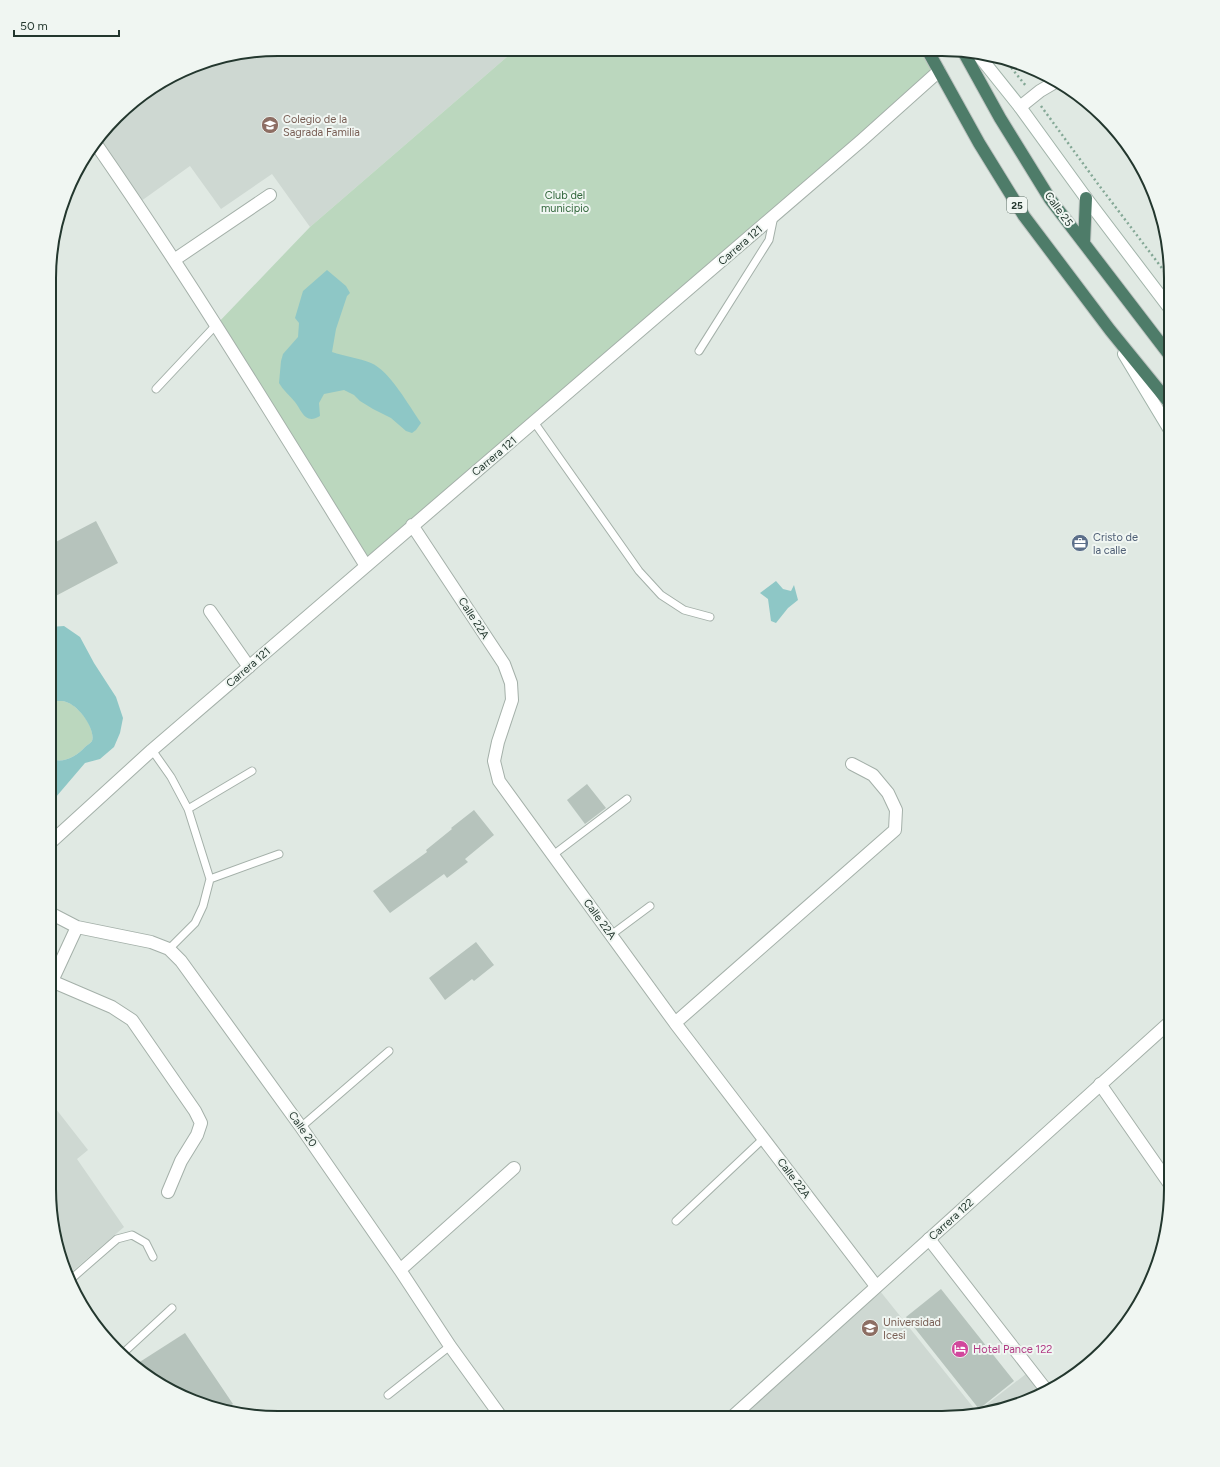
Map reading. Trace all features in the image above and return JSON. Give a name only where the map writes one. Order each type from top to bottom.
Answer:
[{"type":"highway","name":"25","points":[[931,56],[979,144],[1024,216],[1110,330],[1164,396]]},
{"type":"highway","name":"Calle 25","points":[[967,57],[1000,118],[1050,198],[1164,343]]},
{"type":"highway","points":[[1084,243],[1086,198]]},
{"type":"street","points":[[982,59],[1020,107],[1086,198],[1164,301]]},
{"type":"street","name":"Carrera 121","points":[[56,837],[152,750],[412,525],[774,216],[939,71]]},
{"type":"street","points":[[1020,107],[1051,85]]},
{"type":"street","points":[[98,147],[216,325],[366,566]]},
{"type":"street","points":[[174,260],[270,194]]},
{"type":"street","name":"25","points":[[1110,330],[1164,420]]},
{"type":"street","name":"Calle 22A","points":[[412,525],[504,664],[512,683],[512,700],[498,742],[494,761],[498,781],[676,1023],[876,1286]]},
{"type":"street","points":[[210,611],[249,667]]},
{"type":"street","points":[[676,1023],[895,830],[896,810],[888,792],[873,775],[852,764]]},
{"type":"street","name":"Calle 20","points":[[56,916],[77,927],[151,942],[169,949],[181,961],[302,1128],[400,1270],[450,1346],[497,1411]]},
{"type":"street","points":[[56,971],[77,927]]},
{"type":"street","points":[[56,983],[112,1007],[132,1020],[195,1111],[200,1124],[197,1135],[181,1161],[168,1192]]},
{"type":"street","name":"Carrera 122","points":[[739,1411],[1100,1084],[1164,1030]]},
{"type":"street","points":[[1100,1084],[1164,1177]]},
{"type":"street","points":[[400,1270],[514,1168]]},
{"type":"street","points":[[929,1239],[1043,1386]]},
{"type":"lane","points":[[700,351],[769,240],[774,216]]},
{"type":"lane","points":[[156,389],[216,325]]},
{"type":"lane","points":[[534,422],[639,571],[662,595],[684,610],[710,618]]},
{"type":"lane","points":[[152,750],[172,777],[188,809],[210,879],[203,906],[195,924],[169,949]]},
{"type":"lane","points":[[188,809],[252,771]]},
{"type":"lane","points":[[553,855],[627,799]]},
{"type":"lane","points":[[210,879],[279,854]]},
{"type":"lane","points":[[611,934],[650,906]]},
{"type":"lane","points":[[302,1128],[389,1051]]},
{"type":"lane","points":[[676,1221],[764,1138]]},
{"type":"lane","points":[[74,1276],[117,1239],[132,1236],[146,1243],[153,1258]]},
{"type":"lane","points":[[126,1351],[172,1308]]},
{"type":"lane","points":[[388,1395],[450,1346]]},
{"type":"path","points":[[1011,67],[1034,96],[1164,271]]},
{"type":"shaded area","name":"Colegio de la Sagrada Familia","points":[[263,56],[508,56],[310,227],[272,174],[221,209],[190,166],[137,204],[98,147],[111,131],[131,111],[154,93],[193,73],[234,60]]},
{"type":"shaded area","points":[[56,1109],[88,1150],[77,1159],[124,1227],[72,1272],[60,1233],[56,1204]]},
{"type":"shaded area","name":"Universidad Icesi","points":[[876,1286],[974,1409],[957,1411],[739,1411]]},
{"type":"shaded area","name":"Universidad Icesi","points":[[1031,1370],[1043,1386],[1014,1399],[983,1407]]},
{"type":"green space","name":"Club del municipio","points":[[508,56],[931,56],[939,71],[366,566],[216,325],[310,227]]},
{"type":"green space","points":[[56,701],[64,701],[71,704],[81,712],[89,724],[93,736],[92,741],[78,754],[64,760],[56,760]]},
{"type":"water","points":[[327,270],[346,286],[350,293],[347,296],[336,329],[332,352],[371,363],[385,373],[399,390],[421,423],[412,433],[406,431],[391,418],[373,409],[360,401],[354,395],[344,390],[324,394],[319,403],[320,416],[311,419],[307,418],[279,383],[283,354],[298,337],[299,323],[295,318],[303,291]]},
{"type":"water","points":[[776,581],[783,589],[791,591],[794,585],[798,600],[788,608],[776,623],[771,621],[768,599],[760,593]]},
{"type":"water","points":[[64,626],[80,637],[94,663],[116,697],[123,718],[120,733],[114,747],[100,759],[85,763],[56,797],[56,760],[64,760],[78,754],[92,741],[93,736],[89,724],[81,712],[71,704],[64,701],[56,701],[56,627]]},
{"type":"building","points":[[96,521],[118,563],[56,596],[56,542]]},
{"type":"building","points":[[587,784],[606,808],[585,824],[567,800]]},
{"type":"building","points":[[474,810],[494,835],[465,859],[468,862],[447,878],[444,874],[390,913],[373,891],[427,852],[426,850]]},
{"type":"building","points":[[476,942],[494,965],[474,981],[472,979],[445,1000],[429,978]]},
{"type":"building","name":"Hotel Pance 122","points":[[941,1289],[1014,1381],[978,1408],[906,1317]]},
{"type":"building","points":[[185,1333],[233,1404],[230,1406],[193,1394],[154,1374],[139,1362]]},
{"type":"place","name":"Colegio de la Sagrada Familia","points":[[270,125]]},
{"type":"place","name":"Cristo de la calle","points":[[1080,543]]},
{"type":"place","name":"Universidad Icesi","points":[[870,1328]]},
{"type":"place","name":"Hotel Pance 122","points":[[960,1349]]}]
